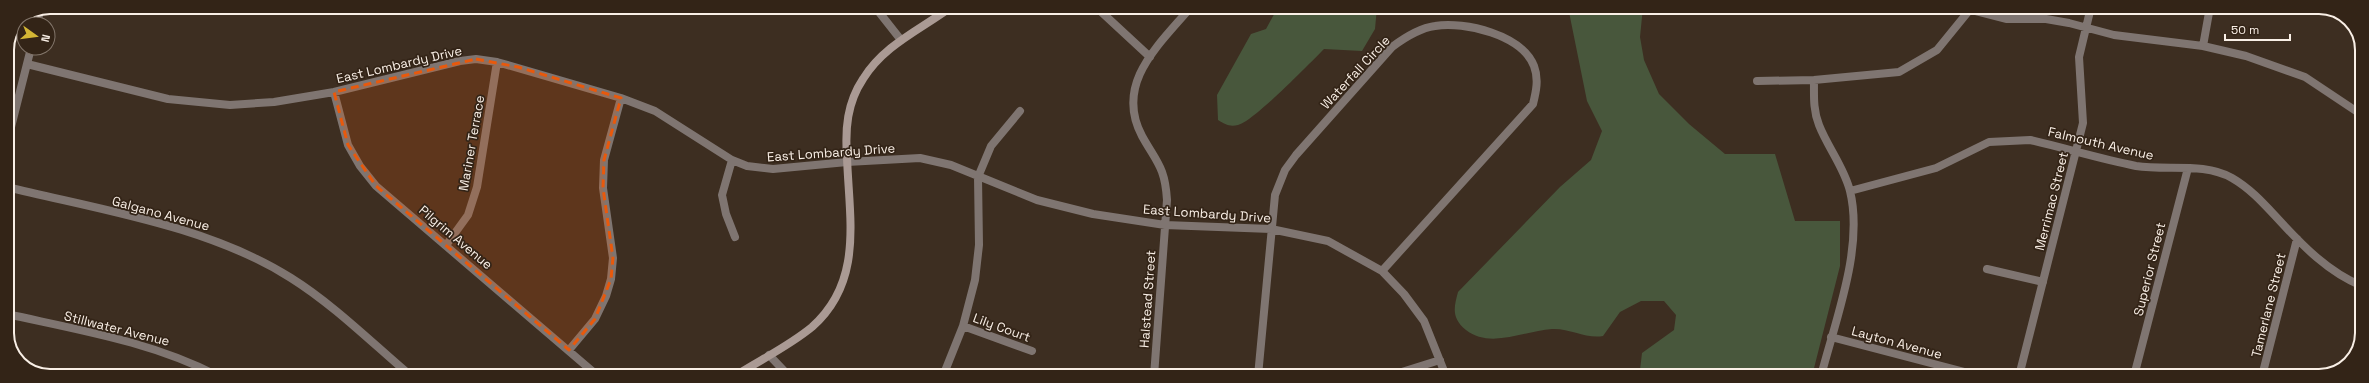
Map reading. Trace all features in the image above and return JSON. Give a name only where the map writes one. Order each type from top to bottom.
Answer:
[{"type":"street","points":[[881,14],[901,40]]},
{"type":"street","points":[[746,369],[812,327],[838,293],[846,272],[850,254],[851,233],[846,130],[854,94],[863,78],[884,52],[940,14]]},
{"type":"street","points":[[1104,14],[1150,56]]},
{"type":"street","name":"Halstead Street","points":[[1155,369],[1167,200],[1166,181],[1160,163],[1149,149],[1136,125],[1132,100],[1137,78],[1150,56],[1185,14]]},
{"type":"street","points":[[1757,81],[1814,80],[1899,72],[1937,50],[1968,14]]},
{"type":"street","points":[[1989,14],[2006,19],[2046,19],[2069,22],[2085,28],[2114,35],[2203,46],[2246,56],[2305,77],[2355,110]]},
{"type":"street","name":"Merrimac Street","points":[[2021,369],[2083,123],[2079,57],[2089,14]]},
{"type":"street","points":[[2203,46],[2209,14]]},
{"type":"street","name":"Waterfall Circle","points":[[1259,369],[1275,195],[1285,170],[1296,154],[1392,47],[1405,38],[1434,26],[1456,24],[1502,37],[1520,48],[1529,56],[1534,67],[1537,89],[1533,104],[1382,271]]},
{"type":"street","points":[[14,116],[29,56]]},
{"type":"street","name":"East Lombardy Drive","points":[[27,64],[168,99],[230,105],[274,102],[334,92],[476,59],[497,62],[621,98],[655,111],[732,160],[748,166],[773,169],[847,162],[920,158],[951,165],[1037,200],[1093,214],[1165,225],[1271,229],[1328,241],[1382,271],[1404,294],[1424,321],[1443,369]]},
{"type":"street","name":"Mariner Terrace","points":[[447,244],[468,214],[477,187],[497,62]]},
{"type":"street","points":[[1814,80],[1813,103],[1818,124],[1840,163],[1850,191],[1854,234],[1851,260],[1823,369]]},
{"type":"street","name":"Pilgrim Avenue","points":[[334,92],[348,145],[360,166],[376,186],[447,244],[590,369]]},
{"type":"street","points":[[569,350],[595,319],[606,296],[611,279],[613,258],[603,188],[604,160],[621,98]]},
{"type":"street","points":[[946,369],[963,326],[975,280],[979,245],[978,176],[991,146],[1020,110]]},
{"type":"street","name":"Falmouth Avenue","points":[[1850,191],[1936,168],[1989,142],[2030,140],[2136,166],[2206,170],[2230,176],[2251,189],[2297,239],[2322,263],[2347,280],[2355,283]]},
{"type":"street","points":[[732,160],[722,195],[726,214],[735,237]]},
{"type":"street","name":"Superior Street","points":[[2136,369],[2188,168]]},
{"type":"street","name":"Galgano Avenue","points":[[14,189],[200,235],[248,254],[291,278],[324,302],[403,369]]},
{"type":"street","name":"Tamerlane Street","points":[[2264,369],[2297,239]]},
{"type":"street","points":[[1986,269],[2043,282]]},
{"type":"street","name":"Stillwater Avenue","points":[[14,316],[149,347],[187,360],[204,369]]},
{"type":"street","name":"Lily Court","points":[[963,326],[1032,351]]},
{"type":"street","name":"Layton Avenue","points":[[1831,337],[1953,369]]},
{"type":"street","points":[[769,355],[782,369]]},
{"type":"street","points":[[1411,369],[1440,360]]},
{"type":"highlighted area","points":[[476,59],[518,67],[621,98],[604,160],[603,188],[613,258],[611,279],[595,319],[569,350],[376,186],[348,145],[334,92]]},
{"type":"green space","points":[[1274,14],[1376,14],[1375,29],[1362,51],[1324,49],[1256,114],[1238,125],[1232,126],[1225,124],[1218,120],[1217,95],[1251,34],[1266,29]]},
{"type":"green space","points":[[1569,14],[1642,14],[1640,37],[1644,60],[1659,94],[1689,124],[1725,154],[1775,154],[1795,221],[1840,221],[1840,266],[1814,369],[1640,369],[1642,353],[1674,330],[1676,315],[1664,301],[1641,301],[1620,312],[1603,336],[1597,337],[1565,330],[1552,329],[1496,339],[1475,335],[1461,326],[1455,312],[1455,303],[1458,292],[1560,187],[1591,160],[1602,131],[1587,101]]}]
